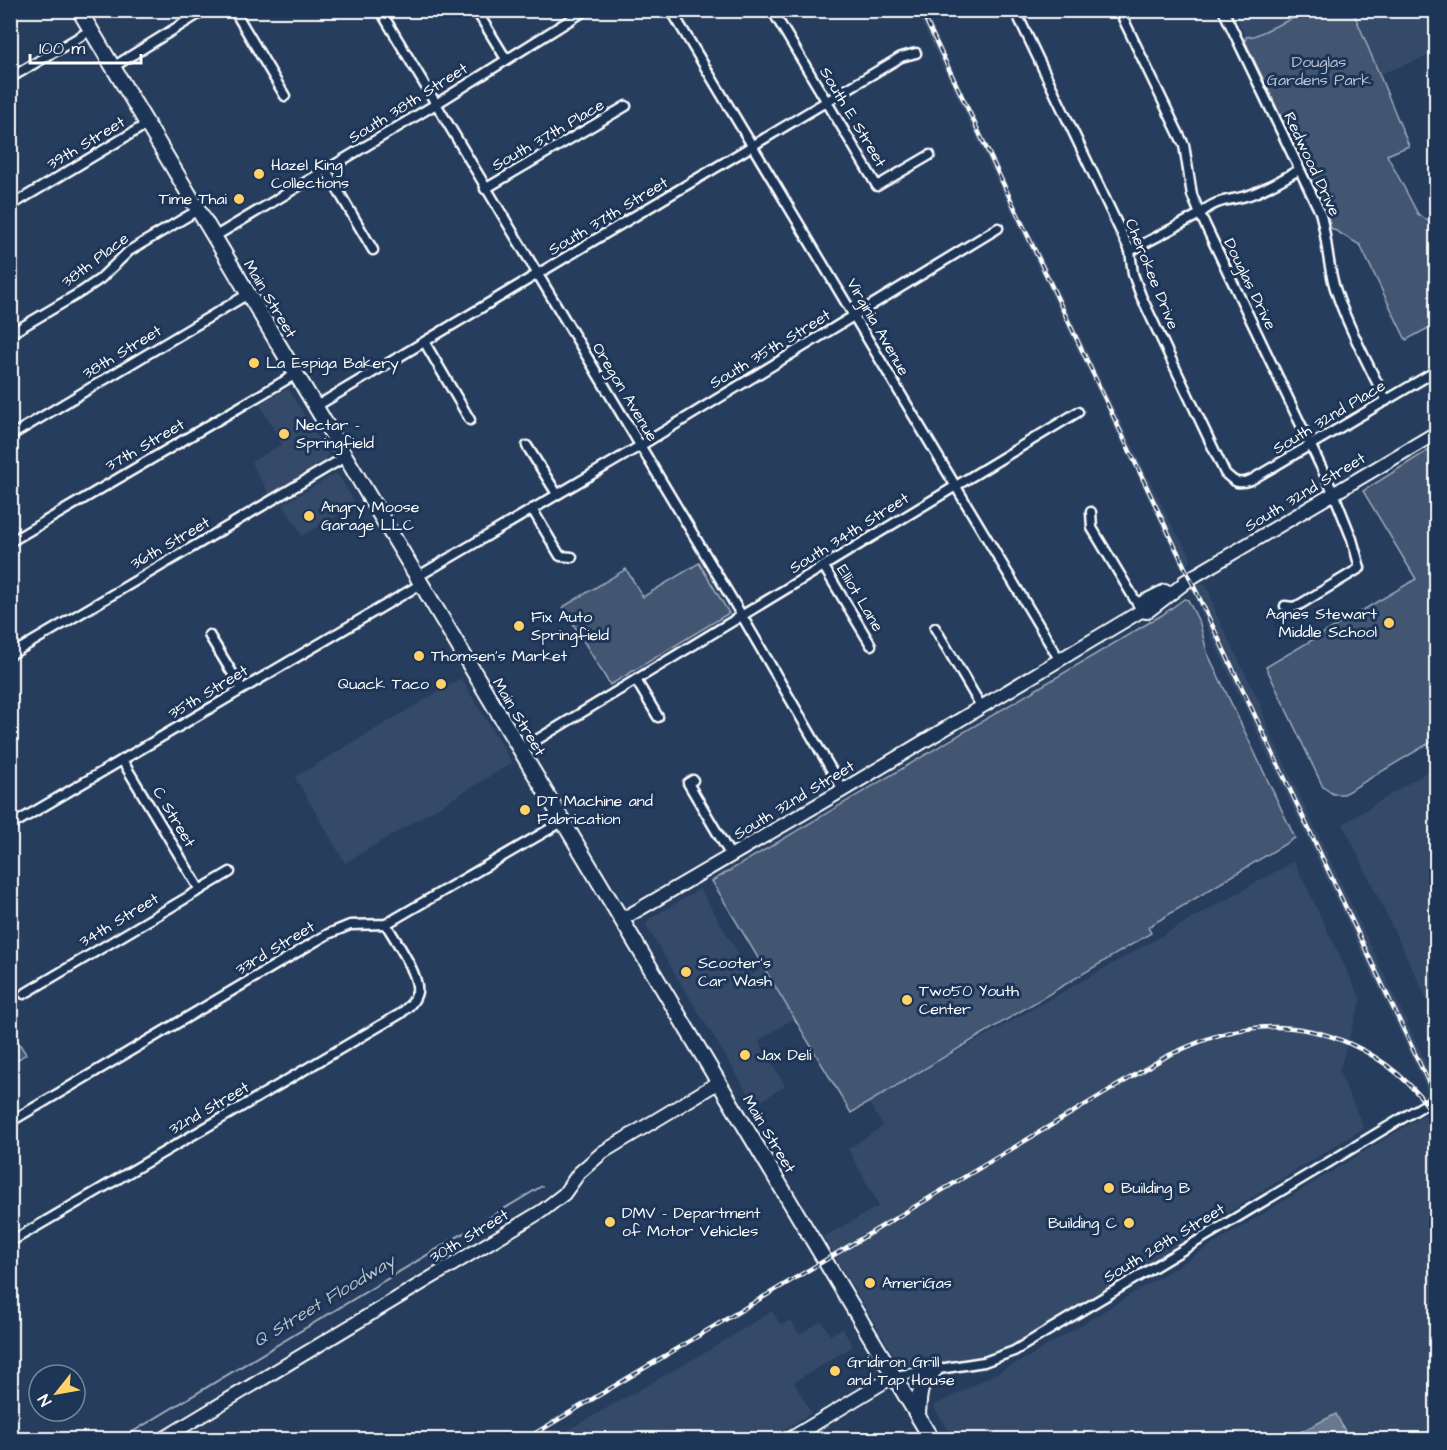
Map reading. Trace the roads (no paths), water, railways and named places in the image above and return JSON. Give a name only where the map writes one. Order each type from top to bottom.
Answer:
[{"type":"main road","name":"Main Street","points":[[79,10],[932,1440]]},
{"type":"main road","points":[[918,1415],[922,1382],[935,1370]]},
{"type":"street","points":[[113,67],[206,10]]},
{"type":"street","points":[[234,10],[285,96]]},
{"type":"street","name":"Oregon Avenue","points":[[380,10],[742,616],[843,790]]},
{"type":"street","points":[[476,10],[506,59]]},
{"type":"street","name":"South 38th Street","points":[[214,237],[436,104],[586,10]]},
{"type":"street","name":"Virginia Avenue","points":[[671,10],[855,316],[954,487],[1059,659]]},
{"type":"street","name":"Cherokee Drive","points":[[1015,10],[1130,251],[1133,274],[1141,296],[1226,473],[1234,482]]},
{"type":"street","name":"Douglas Drive","points":[[1119,10],[1184,146],[1192,195],[1200,214],[1334,494],[1352,539],[1360,568],[1299,605],[1285,606]]},
{"type":"street","name":"Redwood Drive","points":[[1223,10],[1320,212],[1326,233],[1331,277],[1337,296],[1386,401]]},
{"type":"street","name":"South E Street","points":[[773,11],[877,186],[930,155]]},
{"type":"street","points":[[10,78],[91,30]]},
{"type":"street","name":"South 37th Street","points":[[315,407],[901,57],[916,53]]},
{"type":"street","name":"South 37th Place","points":[[485,189],[626,106]]},
{"type":"street","name":"39th Street","points":[[10,206],[147,124]]},
{"type":"street","points":[[326,170],[373,250]]},
{"type":"street","points":[[1130,251],[1200,214],[1208,206],[1220,200],[1252,194],[1299,170]]},
{"type":"street","name":"38th Place","points":[[10,334],[81,292],[100,279],[129,251],[198,210]]},
{"type":"street","name":"South 35th Street","points":[[419,581],[532,509],[640,446],[998,228]]},
{"type":"street","name":"38th Street","points":[[10,436],[248,294]]},
{"type":"street","points":[[425,343],[470,420]]},
{"type":"street","name":"South 32nd Place","points":[[1234,482],[1242,483],[1251,480],[1437,371]]},
{"type":"street","name":"37th Street","points":[[10,542],[296,374]]},
{"type":"street","name":"South 34th Street","points":[[520,750],[1078,412]]},
{"type":"street","name":"South 32nd Street","points":[[621,920],[843,790],[1059,659],[1141,611],[1147,612],[1190,579],[1437,433]]},
{"type":"street","points":[[528,446],[557,494]]},
{"type":"street","name":"36th Street","points":[[10,655],[345,457]]},
{"type":"street","points":[[532,509],[560,556],[572,557]]},
{"type":"street","points":[[1091,512],[1092,528],[1141,611]]},
{"type":"street","name":"Elliot Lane","points":[[824,567],[871,645]]},
{"type":"street","name":"35th Street","points":[[10,826],[419,581]]},
{"type":"street","points":[[935,628],[981,706]]},
{"type":"street","points":[[209,635],[242,689]]},
{"type":"street","points":[[636,680],[658,717]]},
{"type":"street","name":"C Street","points":[[122,760],[200,890]]},
{"type":"street","points":[[693,780],[688,783],[731,856]]},
{"type":"street","name":"33rd Street","points":[[10,1122],[328,934],[350,925],[386,924],[562,822]]},
{"type":"street","name":"34th Street","points":[[24,994],[230,872]]},
{"type":"street","name":"32nd Street","points":[[10,1242],[400,1014],[410,1006],[416,995],[417,984],[386,924]]},
{"type":"street","name":"30th Street","points":[[161,1440],[542,1211],[564,1194],[579,1173],[603,1152],[719,1082]]},
{"type":"street","name":"South 28th Street","points":[[894,1376],[983,1363],[1014,1351],[1437,1098]]},
{"type":"street","points":[[788,1440],[894,1376]]},
{"type":"waterway","name":"Q Street Floodway","points":[[119,1440],[542,1186]]},
{"type":"railway","points":[[921,10],[1436,1098]]},
{"type":"railway","points":[[524,1440],[1167,1056],[1209,1038],[1235,1031],[1265,1027],[1294,1028],[1349,1043],[1398,1074],[1418,1094],[1436,1118]]},
{"type":"place","name":"Hazel King Collections","points":[[259,174]]},
{"type":"place","name":"Time Thai","points":[[239,199]]},
{"type":"place","name":"La Espiga Bakery","points":[[254,363]]},
{"type":"place","name":"Nectar - Springfield","points":[[284,434]]},
{"type":"place","name":"Angry Moose Garage LLC","points":[[309,516]]},
{"type":"place","name":"Agnes Stewart Middle School","points":[[1389,623]]},
{"type":"place","name":"Fix Auto Springfield","points":[[519,626]]},
{"type":"place","name":"Thomsen's Market","points":[[419,656]]},
{"type":"place","name":"Quack Taco","points":[[441,684]]},
{"type":"place","name":"DT Machine and Fabrication","points":[[525,810]]},
{"type":"place","name":"Scooter’s Car Wash","points":[[686,972]]},
{"type":"place","name":"Two50 Youth Center","points":[[907,1000]]},
{"type":"place","name":"Jax Deli","points":[[745,1055]]},
{"type":"place","name":"Building B","points":[[1109,1188]]},
{"type":"place","name":"DMV - Department of Motor Vehicles","points":[[610,1222]]},
{"type":"place","name":"Building C","points":[[1129,1223]]},
{"type":"place","name":"AmeriGas","points":[[870,1283]]},
{"type":"place","name":"Gridiron Grill and Tap House","points":[[835,1371]]},
{"type":"park label","name":"Douglas Gardens Park","points":[[1319,71]]}]
